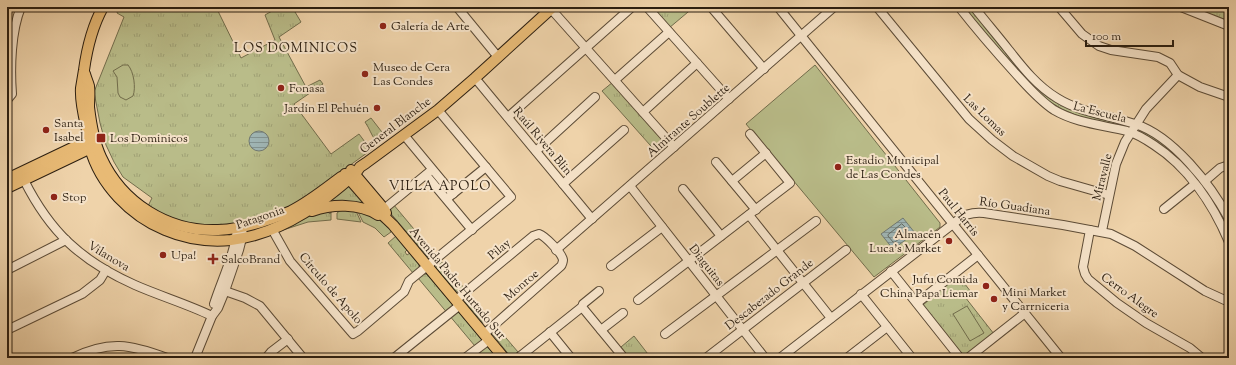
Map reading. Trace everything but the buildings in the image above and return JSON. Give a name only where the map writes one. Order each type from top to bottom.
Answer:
[{"type":"main road","points":[[92,142],[89,87],[84,70],[85,57],[89,40],[104,7]]},
{"type":"main road","name":"General Blanche","points":[[352,173],[438,110],[552,8]]},
{"type":"main road","points":[[7,179],[92,142]]},
{"type":"main road","points":[[7,188],[92,142]]},
{"type":"main road","name":"Patagonia","points":[[92,142],[118,185],[132,199],[152,214],[170,222],[194,229],[219,230],[240,228],[269,220],[307,202],[352,173]]},
{"type":"main road","name":"Patagonia","points":[[92,142],[100,171],[112,190],[127,206],[148,222],[169,232],[190,238],[211,241],[239,239],[272,228],[304,213],[352,173]]},
{"type":"main road","name":"Avenida Padre Hurtado Sur","points":[[352,173],[384,209],[393,225]]},
{"type":"main road","name":"Avenida Padre Hurtado Sur","points":[[352,173],[372,205],[393,225],[504,358]]},
{"type":"main road","points":[[304,213],[332,206],[358,208],[375,213],[393,225]]},
{"type":"street","points":[[7,100],[12,94],[11,66],[14,36],[21,7]]},
{"type":"street","points":[[457,7],[498,57]]},
{"type":"street","points":[[508,117],[632,7]]},
{"type":"street","points":[[647,7],[729,99]]},
{"type":"street","points":[[711,7],[764,69]]},
{"type":"street","name":"Paul Harris","points":[[778,7],[1061,358]]},
{"type":"street","name":"Almirante Soublette","points":[[556,250],[834,7]]},
{"type":"street","name":"Las Lomas","points":[[878,7],[964,114],[992,140],[1019,160],[1048,176],[1060,181],[1110,195]]},
{"type":"street","name":"La Escuela","points":[[959,7],[1007,64],[1047,105],[1061,114],[1076,120],[1131,132],[1165,152],[1181,167],[1195,184],[1214,212],[1229,242]]},
{"type":"street","name":"La Escuela","points":[[974,7],[1033,79],[1051,94],[1079,109],[1136,124],[1153,133],[1170,145],[1188,161],[1205,181],[1219,200],[1229,219]]},
{"type":"street","points":[[1059,7],[1082,34],[1093,43],[1111,50],[1158,57],[1170,63],[1178,75],[1200,87],[1229,98]]},
{"type":"street","points":[[1181,7],[1229,26]]},
{"type":"street","points":[[552,8],[674,147]]},
{"type":"street","points":[[615,80],[669,32]]},
{"type":"street","points":[[643,112],[697,64]]},
{"type":"street","name":"Miravalle","points":[[1102,232],[1116,164],[1120,154],[1131,132],[1146,109],[1178,75]]},
{"type":"street","name":"Raúl Rivera Blin","points":[[475,78],[592,219]]},
{"type":"street","points":[[536,151],[595,97]]},
{"type":"street","name":"Círculo de Apolo","points":[[272,228],[290,260],[354,334],[404,292],[409,281],[428,267],[511,197],[438,110]]},
{"type":"street","points":[[564,184],[624,130]]},
{"type":"street","points":[[638,300],[790,183],[750,134]]},
{"type":"street","points":[[404,135],[453,194]]},
{"type":"street","points":[[732,181],[766,153]]},
{"type":"street","points":[[716,162],[732,181],[777,250],[831,318]]},
{"type":"street","points":[[1205,181],[1220,168],[1229,165]]},
{"type":"street","points":[[446,199],[486,167]]},
{"type":"street","points":[[384,209],[433,169]]},
{"type":"street","points":[[426,175],[472,230]]},
{"type":"street","name":"Vilanova","points":[[24,180],[42,211],[57,231],[85,257],[135,285],[212,316]]},
{"type":"street","points":[[1164,209],[1195,184]]},
{"type":"street","name":"Diaguitas","points":[[630,186],[765,358]]},
{"type":"street","points":[[683,189],[721,236]]},
{"type":"street","name":"Río Guadiana","points":[[780,358],[952,223],[966,214],[978,212],[1102,232],[1115,236],[1205,291],[1229,302]]},
{"type":"street","points":[[665,334],[816,221]]},
{"type":"street","points":[[611,266],[662,226]]},
{"type":"street","points":[[195,358],[212,316],[218,308],[225,291],[239,239],[240,228]]},
{"type":"street","name":"Cerro Alegre","points":[[1090,230],[1084,267],[1085,274],[1088,279],[1117,303],[1146,323],[1190,348],[1202,358]]},
{"type":"street","name":"Pilay","points":[[394,358],[404,355],[458,302],[533,236],[539,234],[544,236],[556,250]]},
{"type":"street","points":[[212,316],[213,307],[239,239]]},
{"type":"street","points":[[7,270],[66,240]]},
{"type":"street","name":"Monroe","points":[[465,358],[561,266],[563,260],[556,250]]},
{"type":"street","name":"Descabezado Grande","points":[[706,358],[846,250]]},
{"type":"street","points":[[917,304],[978,255]]},
{"type":"street","points":[[7,330],[82,294],[100,280],[106,270]]},
{"type":"street","points":[[891,271],[956,356]]},
{"type":"street","points":[[225,291],[245,298],[260,306],[303,358]]},
{"type":"street","points":[[518,358],[582,307],[583,304],[599,291]]},
{"type":"street","points":[[862,294],[888,327],[908,357]]},
{"type":"street","points":[[582,307],[624,358]]},
{"type":"street","points":[[601,330],[623,313]]},
{"type":"street","points":[[968,358],[1025,313]]},
{"type":"street","points":[[847,358],[888,327]]},
{"type":"street","points":[[550,332],[571,358]]},
{"type":"street","points":[[266,358],[288,339]]},
{"type":"street","points":[[72,358],[98,348],[119,346],[140,349],[168,358]]},
{"type":"green space","points":[[119,7],[216,7],[241,58],[275,40],[265,15],[279,7],[292,7],[301,22],[279,37],[306,87],[320,80],[323,84],[294,104],[331,154],[359,134],[371,150],[302,200],[269,215],[233,224],[195,225],[175,220],[148,206],[152,198],[123,177],[114,162],[106,145],[94,92],[124,17],[117,13]]},
{"type":"green space","points":[[650,7],[694,7],[669,28]]},
{"type":"green space","points":[[964,7],[969,7],[1019,68],[1043,92],[1122,124],[1120,125],[1083,118],[1062,109],[1042,97],[1025,81]]},
{"type":"green space","points":[[1190,7],[1229,7],[1229,21]]},
{"type":"green space","points":[[123,65],[128,65],[130,68],[134,85],[133,96],[126,100],[120,97],[118,93],[117,77],[113,71]]},
{"type":"green space","name":"Estadio Municipal de Las Condes","points":[[815,65],[940,223],[940,227],[874,277],[746,124]]},
{"type":"green space","points":[[613,82],[666,142],[667,146],[658,154],[602,91]]},
{"type":"green space","points":[[371,118],[385,136],[376,141],[365,122]]},
{"type":"green space","points":[[1141,131],[1153,135],[1181,159],[1203,184],[1224,217],[1229,227],[1229,234],[1212,202]]},
{"type":"green space","points":[[349,184],[366,204],[325,203]]},
{"type":"green space","points":[[393,204],[434,253],[428,257],[387,209]]},
{"type":"green space","points":[[327,210],[330,214],[331,212],[331,220],[308,222],[280,231],[316,213]]},
{"type":"green space","points":[[341,210],[356,211],[361,222],[337,219],[337,213]]},
{"type":"green space","points":[[358,212],[376,217],[390,229],[391,232],[384,237],[375,228],[363,222]]},
{"type":"green space","points":[[396,236],[407,250],[405,252],[407,255],[410,253],[419,264],[419,268],[413,273],[388,243]]},
{"type":"green space","points":[[442,262],[464,288],[459,292],[456,291],[436,268],[436,266]]},
{"type":"green space","points":[[423,274],[427,274],[497,358],[485,358],[418,278]]},
{"type":"green space","points":[[958,275],[971,292],[965,297],[994,334],[964,358],[923,305]]},
{"type":"green space","points":[[469,294],[490,318],[484,323],[465,302],[465,297]]},
{"type":"green space","points":[[967,306],[984,333],[970,341],[953,314]]},
{"type":"green space","points":[[495,325],[518,352],[510,356],[490,331]]},
{"type":"green space","points":[[634,336],[651,358],[629,358],[621,347]]},
{"type":"water","points":[[259,131],[266,134],[269,141],[266,148],[259,151],[252,148],[249,141],[252,134]]},
{"type":"water","points":[[903,218],[915,233],[893,249],[881,234]]},
{"type":"place","name":"Galería de Arte","points":[[383,26]]},
{"type":"place","name":"Museo de Cera Las Condes","points":[[365,74]]},
{"type":"place","name":"Fonasa","points":[[281,88]]},
{"type":"place","name":"Jardín El Pehuén","points":[[377,108]]},
{"type":"place","name":"Santa Isabel","points":[[46,130]]},
{"type":"place","name":"Los Dominicos","points":[[101,138]]},
{"type":"place","name":"Estadio Municipal de Las Condes","points":[[838,167]]},
{"type":"place","name":"Stop","points":[[54,197]]},
{"type":"place","name":"Almacên Luca's Market","points":[[949,241]]},
{"type":"place","name":"Upa!","points":[[163,255]]},
{"type":"place","name":"SalcoBrand","points":[[213,259]]},
{"type":"place","name":"Jufu Comida China Papa Liemar","points":[[986,286]]},
{"type":"place","name":"Mini Market y Carrniceria","points":[[994,299]]},
{"type":"district","name":"LOS DOMINICOS","points":[[296,47]]},
{"type":"district","name":"VILLA APOLO","points":[[440,185]]}]
